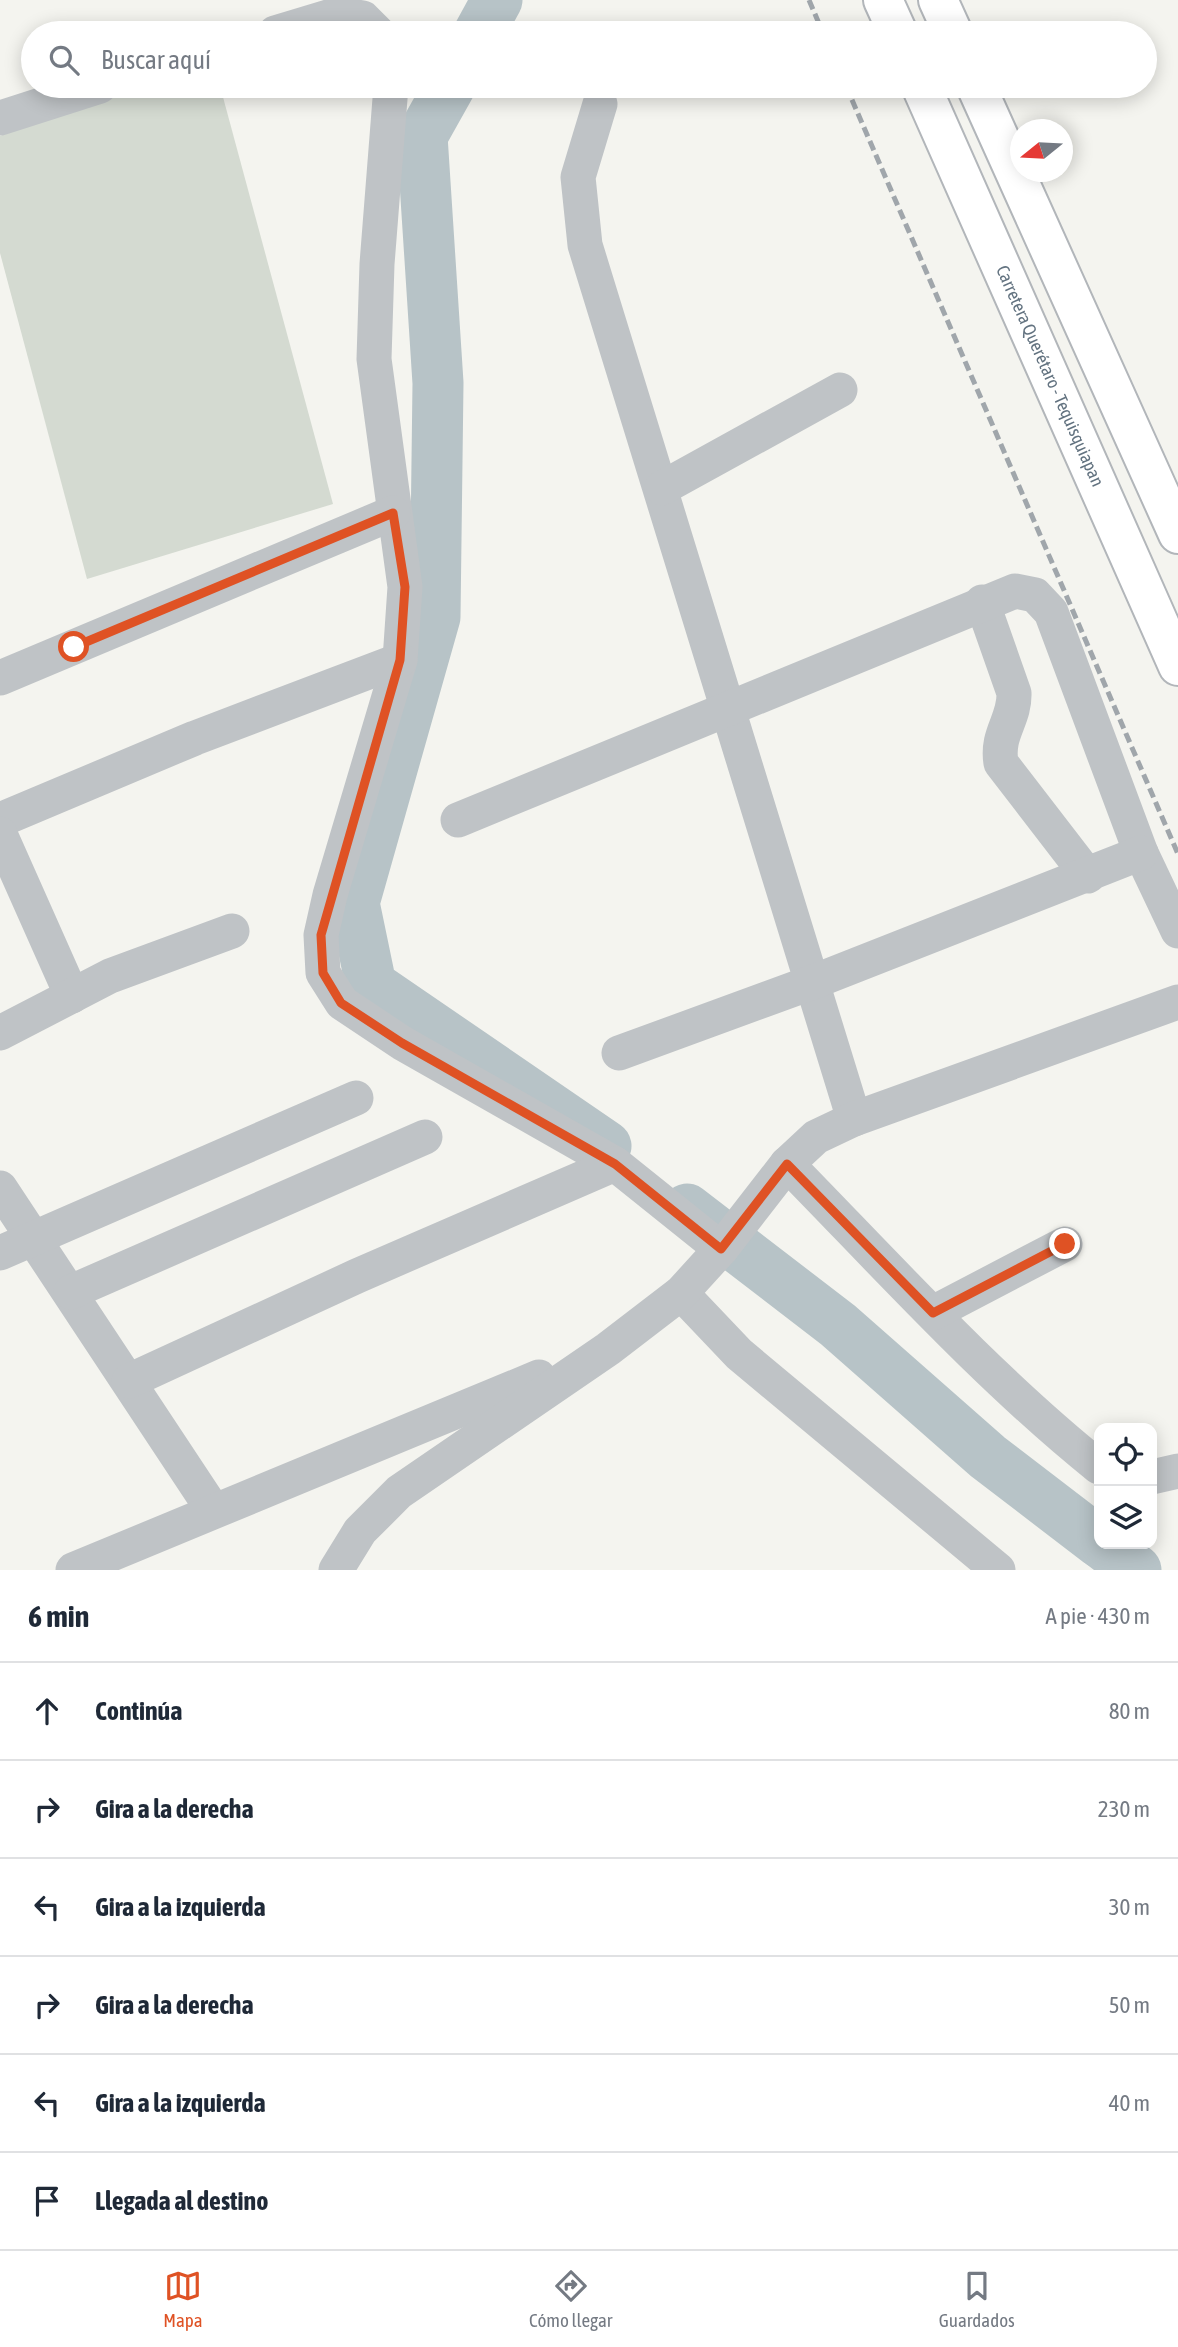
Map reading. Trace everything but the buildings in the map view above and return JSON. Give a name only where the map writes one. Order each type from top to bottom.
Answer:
[{"type":"main road","points":[[883,0],[893,21]]},
{"type":"main road","points":[[938,0],[948,21]]},
{"type":"main road","name":"Carretera Querétaro - Tequisquiapan","points":[[926,98],[1178,666]]},
{"type":"main road","points":[[981,98],[1178,534]]},
{"type":"street","points":[[315,21],[338,14],[363,18],[366,21]]},
{"type":"street","points":[[0,118],[62,98]]},
{"type":"street","points":[[390,98],[377,264],[374,359],[405,587],[400,660],[330,895],[321,935],[323,973],[341,1003],[391,1035],[615,1164],[723,1246]]},
{"type":"street","points":[[600,104],[578,177],[585,245],[662,488],[726,710],[854,1119]]},
{"type":"street","points":[[662,488],[840,390]]},
{"type":"street","points":[[0,678],[393,513]]},
{"type":"street","points":[[458,820],[982,602],[1015,591],[1035,595],[1051,612],[1142,853],[1178,931]]},
{"type":"street","points":[[982,602],[1014,693],[1014,704],[998,746],[1001,763],[1087,876]]},
{"type":"street","points":[[0,820],[195,738],[400,660]]},
{"type":"street","points":[[0,834],[72,996]]},
{"type":"street","points":[[619,1053],[813,982],[1142,853]]},
{"type":"street","points":[[0,1033],[110,976],[232,931]]},
{"type":"street","points":[[336,1570],[360,1531],[399,1492],[608,1349],[681,1293],[723,1246],[781,1170],[816,1137],[854,1119],[1178,1002]]},
{"type":"street","points":[[0,1252],[356,1098]]},
{"type":"street","points":[[71,1292],[425,1137]]},
{"type":"street","points":[[129,1381],[357,1276],[615,1164]]},
{"type":"street","points":[[781,1170],[1069,1443],[1094,1463]]},
{"type":"street","points":[[0,1188],[213,1510]]},
{"type":"street","points":[[933,1313],[1065,1244]]},
{"type":"street","points":[[681,1293],[739,1354],[998,1570]]},
{"type":"street","points":[[73,1570],[608,1349]]},
{"type":"street","points":[[1157,1476],[1178,1471]]},
{"type":"shaded area","points":[[109,98],[223,98],[333,504],[87,579],[0,253],[0,136]]},
{"type":"waterway","points":[[486,21],[497,0]]},
{"type":"waterway","points":[[443,98],[422,136],[438,383],[435,617],[354,903],[371,985],[606,1146]]},
{"type":"waterway","points":[[687,1209],[838,1325],[988,1457],[1094,1538]]},
{"type":"waterway","points":[[1109,1549],[1136,1570]]},
{"type":"railway","points":[[809,0],[818,21]]},
{"type":"railway","points":[[851,98],[1178,854]]},
{"type":"route","points":[[74,647],[393,513],[405,587],[400,660],[330,895],[321,935],[323,973],[341,1003],[402,1043],[615,1164],[721,1249],[775,1176],[787,1164],[933,1313],[1065,1244]]}]
